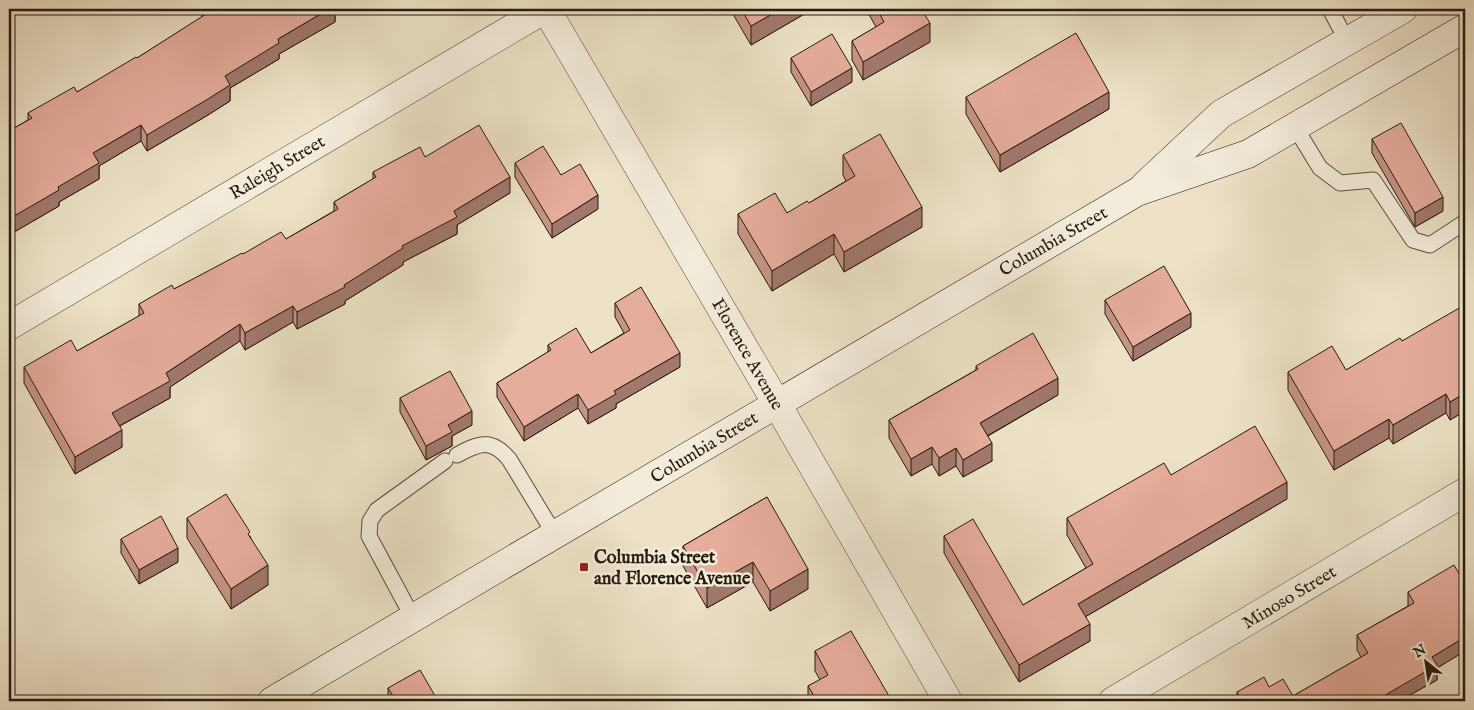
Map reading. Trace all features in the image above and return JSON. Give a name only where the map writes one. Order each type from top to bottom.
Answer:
[{"type":"street","name":"Raleigh Street","points":[[9,326],[546,9]]},
{"type":"street","name":"Florence Avenue","points":[[546,9],[948,701]]},
{"type":"street","name":"Columbia Street","points":[[1137,192],[1221,114],[1402,9]]},
{"type":"street","name":"Columbia Street","points":[[272,701],[1137,192],[1248,154],[1465,28]]},
{"type":"street","name":"Minoso Street","points":[[1113,701],[1465,492]]},
{"type":"lane","points":[[1330,9],[1347,41]]},
{"type":"lane","points":[[1295,127],[1320,168],[1340,183],[1373,180],[1413,240],[1430,245],[1465,222]]},
{"type":"lane","points":[[413,618],[369,536],[370,521],[377,510],[451,458],[476,445],[486,444],[496,447],[503,452],[555,535]]},
{"type":"building","points":[[203,9],[329,9],[278,39],[279,43],[225,76],[230,85],[147,135],[141,125],[93,153],[99,163],[58,187],[59,190],[9,219],[9,131],[32,118],[28,113],[74,87],[77,92],[137,58],[206,14]]},
{"type":"building","points":[[741,9],[781,9],[751,26]]},
{"type":"building","points":[[877,9],[921,9],[930,23],[863,62],[852,41],[884,22]]},
{"type":"building","points":[[1076,33],[1109,92],[1000,155],[966,97]]},
{"type":"building","points":[[832,34],[852,68],[811,92],[791,58]]},
{"type":"building","points":[[1465,77],[1465,89],[1460,80]]},
{"type":"building","points":[[1401,123],[1443,197],[1415,213],[1372,139]]},
{"type":"building","points":[[479,125],[510,177],[454,211],[457,217],[402,246],[403,248],[344,285],[345,287],[297,312],[293,306],[245,333],[240,324],[166,373],[170,381],[112,413],[122,430],[75,457],[24,367],[71,340],[77,351],[144,313],[139,304],[172,285],[174,289],[243,254],[281,232],[286,239],[338,209],[334,202],[376,177],[373,172],[420,147],[425,157]]},
{"type":"building","points":[[880,134],[922,207],[844,252],[834,234],[772,271],[738,214],[775,193],[787,213],[807,201],[809,203],[855,176],[843,155]]},
{"type":"building","points":[[543,146],[561,175],[580,164],[598,195],[552,224],[515,163]]},
{"type":"building","points":[[1164,266],[1191,313],[1133,347],[1105,300]]},
{"type":"building","points":[[641,287],[680,353],[614,391],[616,394],[588,410],[578,394],[524,427],[497,383],[551,350],[548,345],[576,328],[591,353],[630,330],[615,303]]},
{"type":"building","points":[[1461,307],[1465,315],[1465,393],[1450,402],[1446,394],[1393,425],[1389,419],[1334,451],[1288,372],[1332,346],[1346,370],[1400,338],[1402,341]]},
{"type":"building","points":[[1033,333],[1058,378],[980,423],[992,443],[963,460],[956,448],[939,458],[932,447],[911,459],[889,420],[978,369],[976,366]]},
{"type":"building","points":[[450,371],[472,411],[448,425],[452,432],[426,446],[400,398]]},
{"type":"building","points":[[1255,426],[1287,482],[1078,604],[1090,624],[1019,665],[944,536],[973,519],[1023,605],[1093,564],[1067,518],[1164,463],[1171,475]]},
{"type":"building","points":[[226,494],[268,565],[231,589],[187,518]]},
{"type":"building","points":[[767,497],[808,569],[770,591],[753,562],[707,588],[683,546]]},
{"type":"building","points":[[161,516],[178,548],[139,570],[121,539]]},
{"type":"building","points":[[1454,565],[1465,584],[1465,637],[1432,657],[1437,665],[1375,701],[1242,701],[1237,692],[1264,677],[1269,687],[1283,679],[1293,696],[1368,653],[1357,635],[1414,603],[1408,592]]},
{"type":"building","points":[[851,631],[892,701],[817,701],[808,686],[828,675],[815,651]]},
{"type":"building","points":[[420,670],[438,701],[396,701],[388,688]]},
{"type":"place","name":"Columbia Street and Florence Avenue","points":[[584,567]]}]
